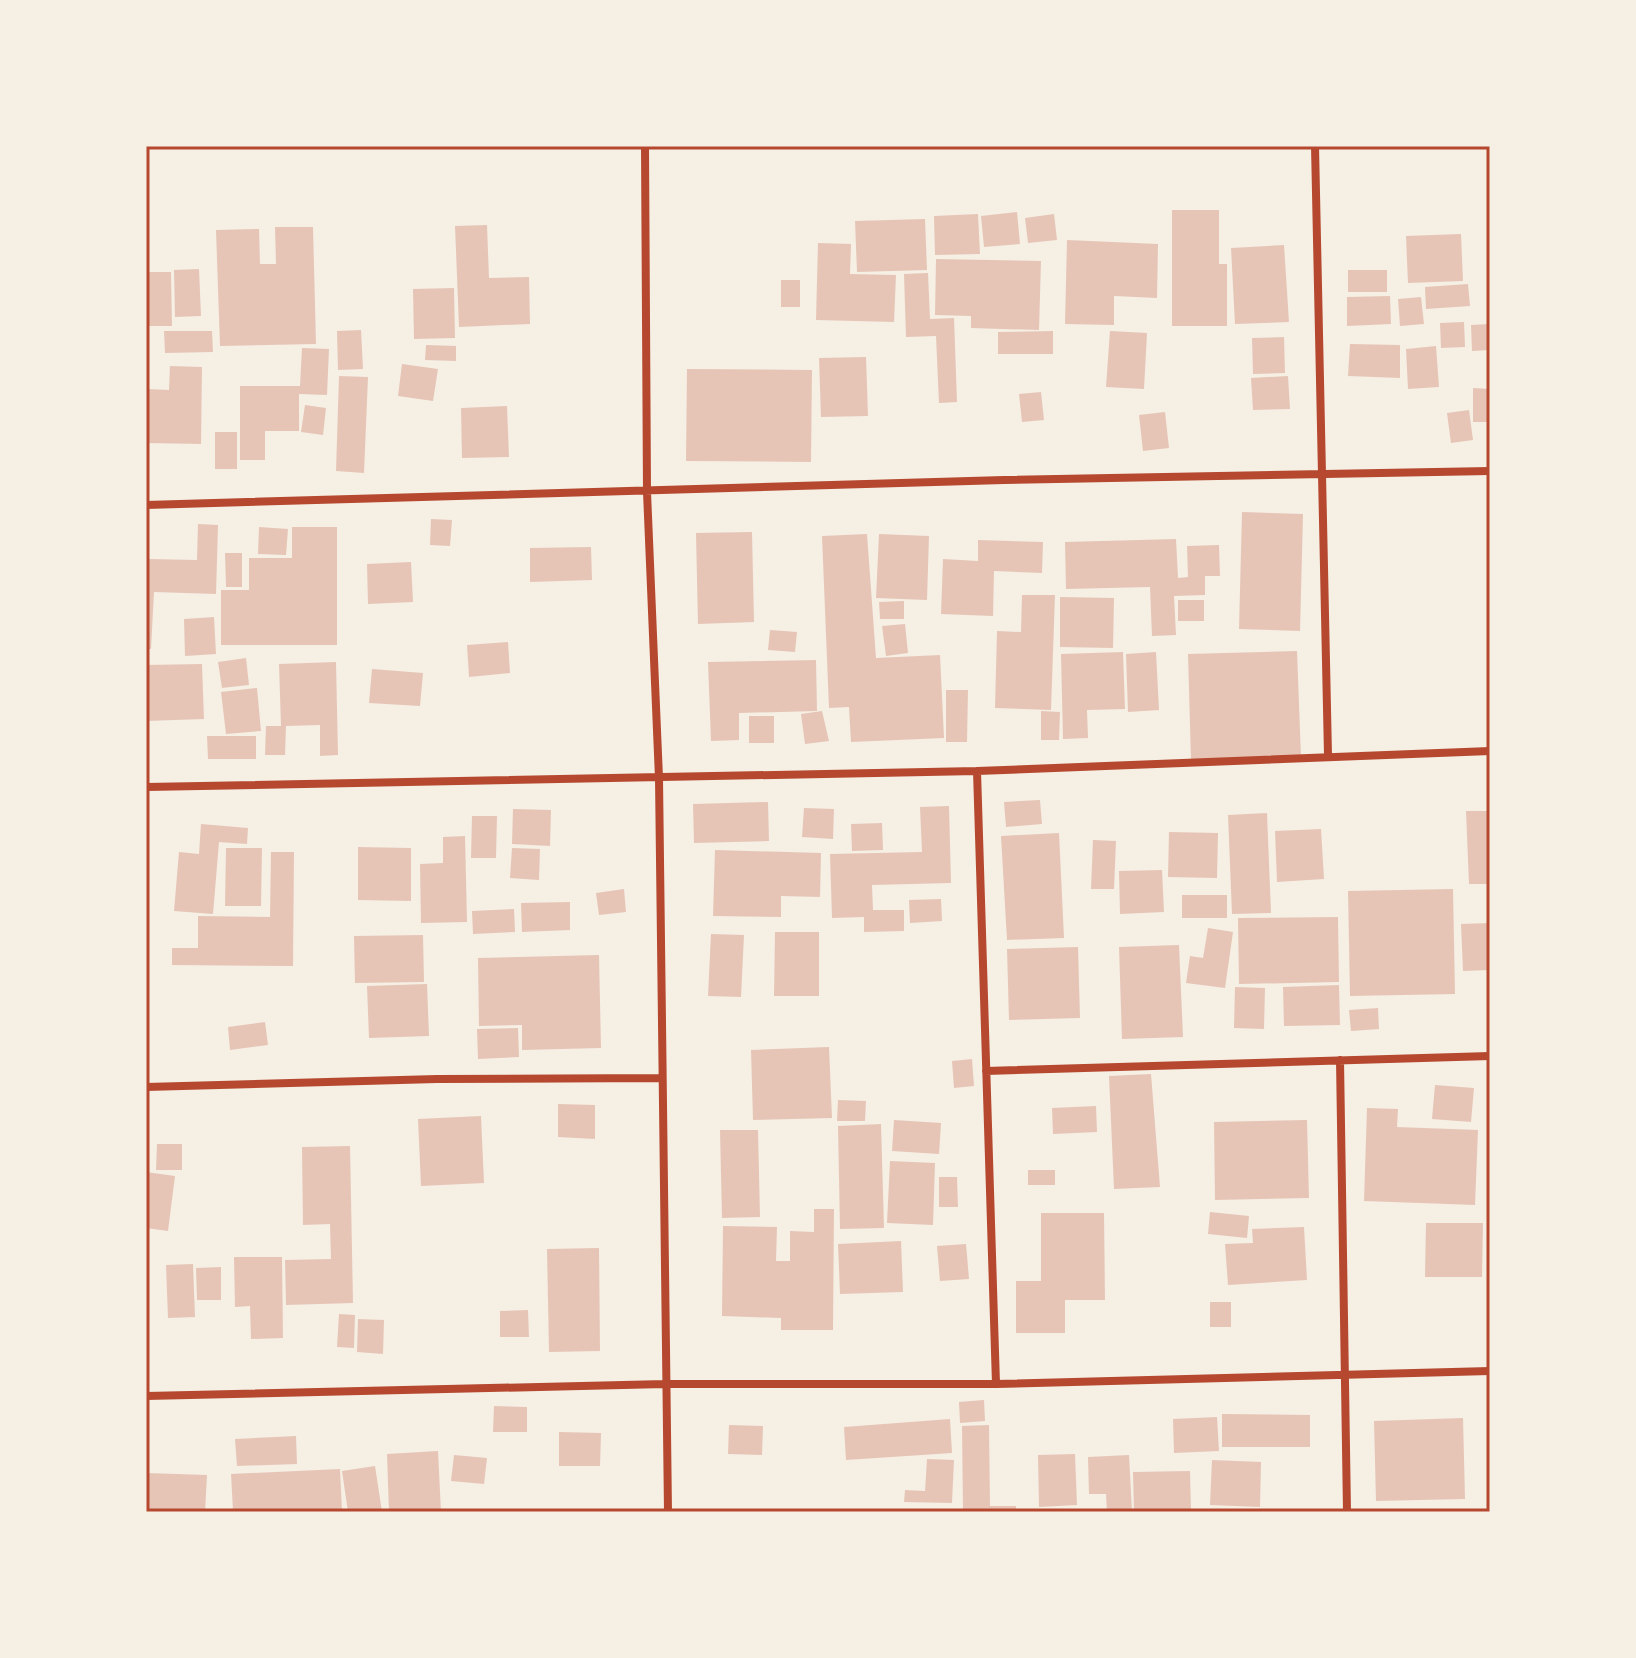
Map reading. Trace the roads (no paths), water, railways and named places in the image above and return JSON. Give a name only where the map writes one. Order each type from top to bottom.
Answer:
[{"type":"street","points":[[645,146],[647,492],[659,778],[660,1078],[668,1512]]},
{"type":"street","points":[[1315,146],[1328,755]]},
{"type":"street","points":[[146,505],[1020,480],[1490,471]]},
{"type":"street","points":[[146,787],[977,771],[1490,751]]},
{"type":"street","points":[[977,771],[996,1384]]},
{"type":"street","points":[[986,1071],[1490,1056]]},
{"type":"street","points":[[1340,1060],[1347,1512]]},
{"type":"street","points":[[146,1087],[437,1079],[660,1078]]},
{"type":"street","points":[[146,1396],[665,1384],[996,1384],[1490,1371]]}]
